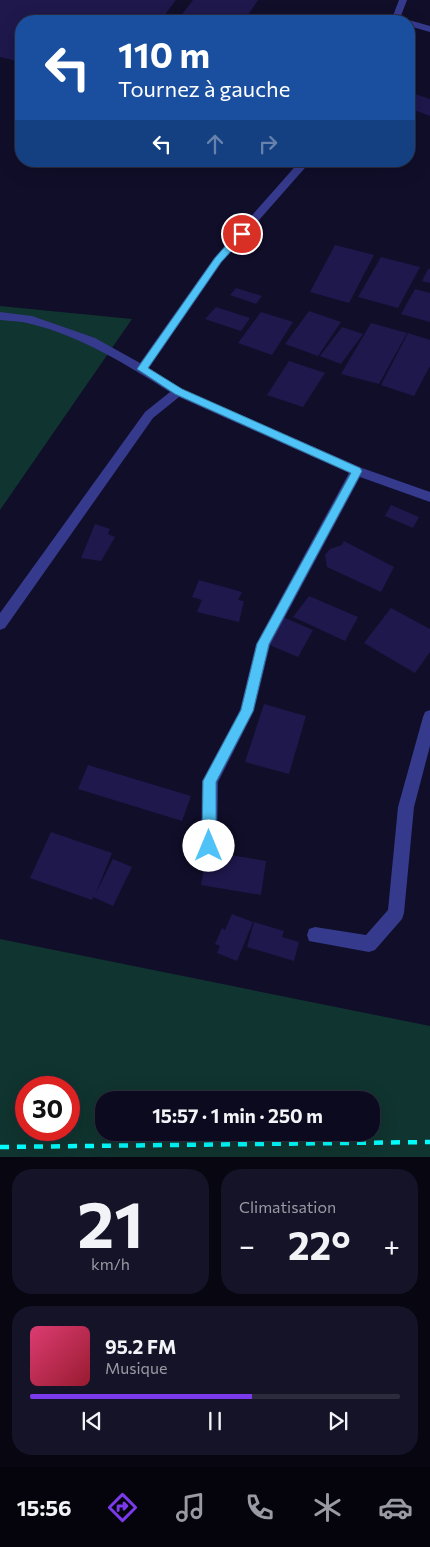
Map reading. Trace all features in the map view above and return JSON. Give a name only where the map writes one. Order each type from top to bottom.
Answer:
[{"type":"street","points":[[397,15],[403,0]]},
{"type":"street","points":[[415,24],[430,28]]},
{"type":"street","points":[[142,369],[218,260],[301,167]]},
{"type":"street","points":[[0,316],[32,320],[91,341],[142,369],[178,392],[357,471],[430,497]]},
{"type":"street","points":[[0,624],[149,415],[178,392]]},
{"type":"street","points":[[209,846],[210,781],[247,711],[263,644],[357,471]]},
{"type":"street","points":[[315,935],[370,944],[396,914],[406,806],[430,717]]},
{"type":"green space","points":[[0,306],[132,319],[0,510]]},
{"type":"green space","points":[[0,939],[430,1026],[430,1157],[0,1157]]},
{"type":"building","points":[[0,0],[176,0],[165,15],[15,15],[15,61],[0,57]]},
{"type":"building","points":[[193,0],[258,0],[248,15],[182,15]]},
{"type":"building","points":[[415,94],[430,99],[430,116],[415,110]]},
{"type":"building","points":[[335,245],[374,255],[349,303],[310,292]]},
{"type":"building","points":[[381,257],[420,267],[398,308],[358,297]]},
{"type":"building","points":[[428,269],[430,269],[430,283],[422,281]]},
{"type":"building","points":[[236,288],[262,296],[256,304],[230,295]]},
{"type":"building","points":[[415,289],[430,293],[430,322],[401,314]]},
{"type":"building","points":[[216,307],[250,318],[241,331],[205,319]]},
{"type":"building","points":[[309,311],[341,322],[318,356],[285,344]]},
{"type":"building","points":[[261,312],[293,322],[272,355],[238,343]]},
{"type":"building","points":[[371,323],[407,333],[379,384],[341,374]]},
{"type":"building","points":[[342,327],[363,334],[341,364],[320,356]]},
{"type":"building","points":[[408,333],[430,340],[430,366],[414,396],[381,385]]},
{"type":"building","points":[[289,361],[325,373],[303,407],[267,395]]},
{"type":"building","points":[[391,505],[419,517],[413,528],[385,516]]},
{"type":"building","points":[[95,524],[110,529],[108,534],[115,537],[101,561],[81,558]]},
{"type":"building","points":[[344,541],[394,567],[381,592],[327,567],[325,555],[330,549],[342,545]]},
{"type":"building","points":[[199,580],[242,592],[238,600],[244,601],[239,622],[197,612],[202,600],[192,597]]},
{"type":"building","points":[[309,596],[358,617],[345,641],[293,617]]},
{"type":"building","points":[[391,608],[430,629],[430,652],[415,673],[364,643]]},
{"type":"building","points":[[283,617],[313,630],[298,657],[267,644]]},
{"type":"building","points":[[264,704],[306,716],[289,774],[245,762]]},
{"type":"building","points":[[88,765],[191,796],[182,821],[78,789]]},
{"type":"building","points":[[51,832],[112,853],[95,895],[113,859],[132,867],[113,906],[93,897],[92,900],[30,878]]},
{"type":"building","points":[[207,851],[266,861],[261,895],[201,885]]},
{"type":"building","points":[[232,914],[253,922],[237,961],[217,953],[220,946],[215,944],[222,928],[225,930]]},
{"type":"building","points":[[254,922],[284,931],[282,937],[299,942],[294,961],[247,947]]},
{"type":"railway","points":[[0,1147],[430,1142]]},
{"type":"route","points":[[209,846],[210,781],[247,711],[263,644],[357,471],[178,392],[142,369],[218,260],[242,234]]}]
